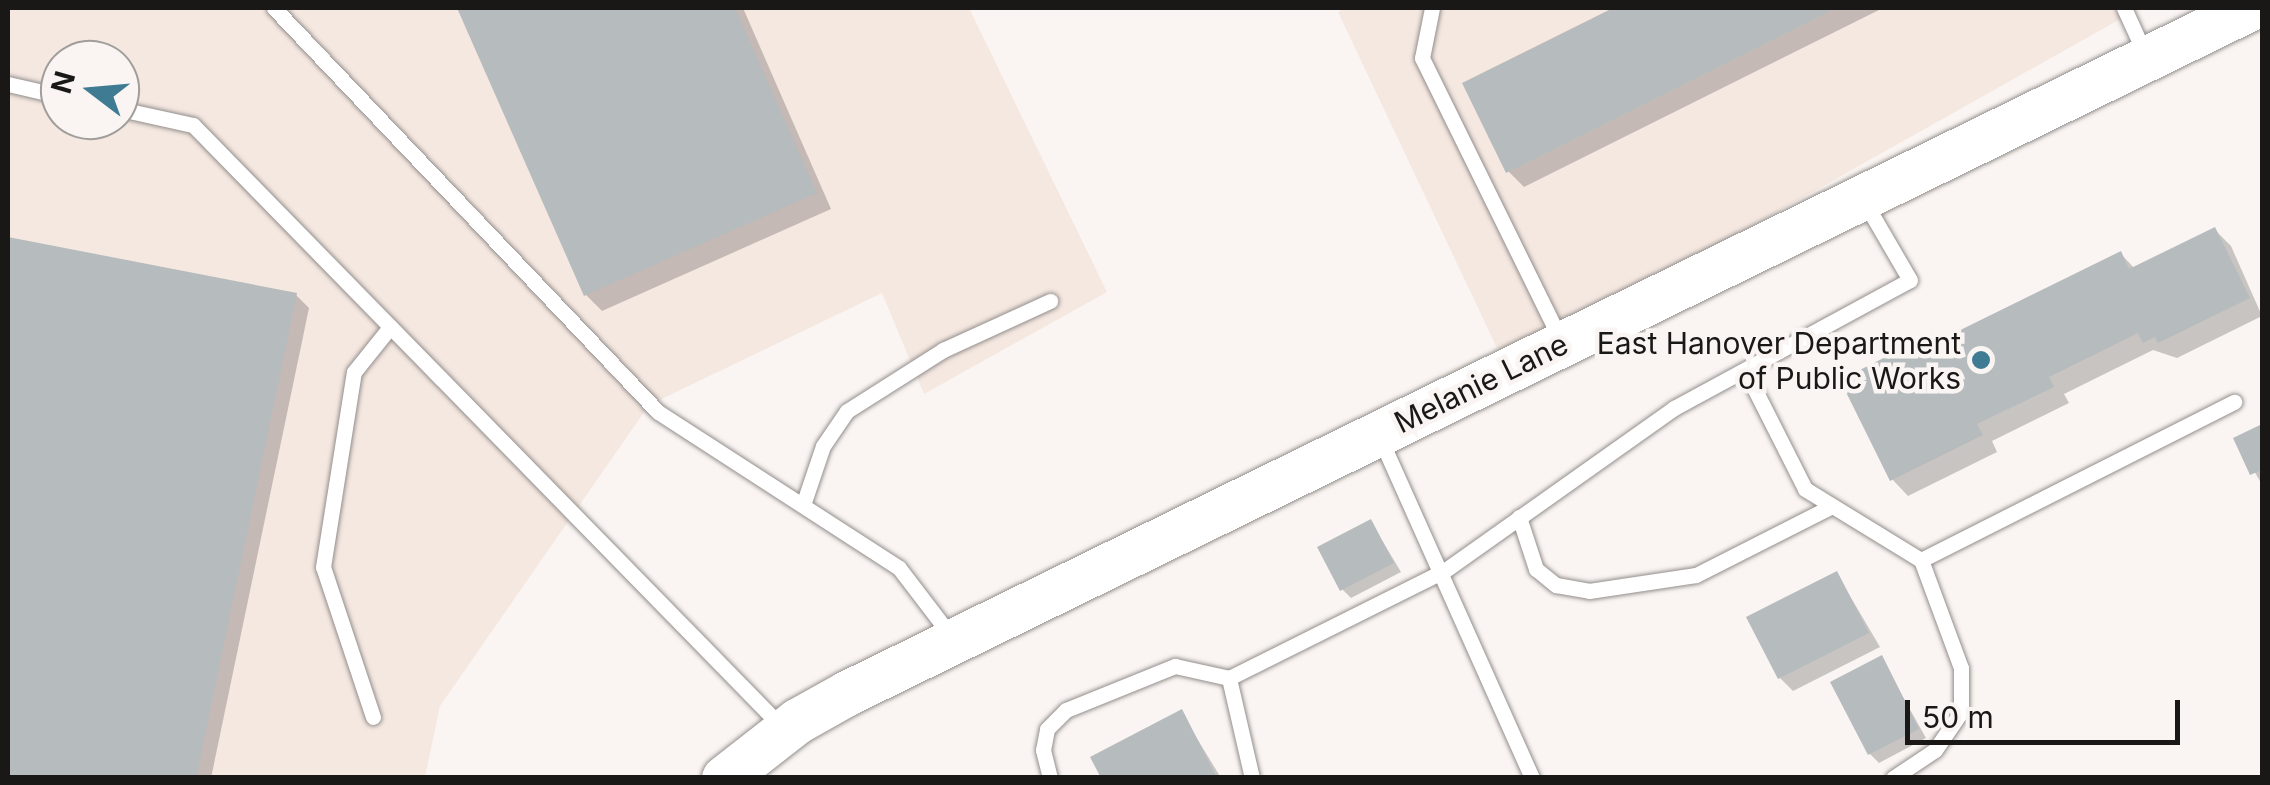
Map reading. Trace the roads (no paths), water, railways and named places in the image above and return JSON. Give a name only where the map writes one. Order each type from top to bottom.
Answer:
[{"type":"street","name":"Melanie Lane","points":[[724,778],[785,730],[1562,343],[2148,62],[2250,8]]},
{"type":"lane","points":[[274,8],[658,412],[804,502],[899,568],[930,601],[956,644]]},
{"type":"lane","points":[[1432,8],[1422,58],[1562,343]]},
{"type":"lane","points":[[2124,8],[2148,62]]},
{"type":"lane","points":[[8,84],[40,91]]},
{"type":"lane","points":[[140,114],[193,126],[785,730]]},
{"type":"lane","points":[[1050,778],[1043,750],[1047,729],[1066,710],[1175,666],[1229,678],[1444,571],[1674,408],[1910,280],[1862,198]]},
{"type":"lane","points":[[804,502],[824,446],[847,411],[942,350],[1050,301]]},
{"type":"lane","points":[[372,718],[323,567],[354,372],[390,327]]},
{"type":"lane","points":[[1745,370],[1778,445],[1805,489],[1921,560],[1961,668],[1962,712],[1935,750],[1893,778]]},
{"type":"lane","points":[[1921,560],[2234,402]]},
{"type":"lane","points":[[1378,434],[1444,571],[1532,778]]},
{"type":"lane","points":[[1519,517],[1536,570],[1556,586],[1589,590],[1696,575],[1830,507]]},
{"type":"lane","points":[[1229,678],[1252,778]]},
{"type":"place","name":"East Hanover Department of Public Works","points":[[1981,360]]}]
